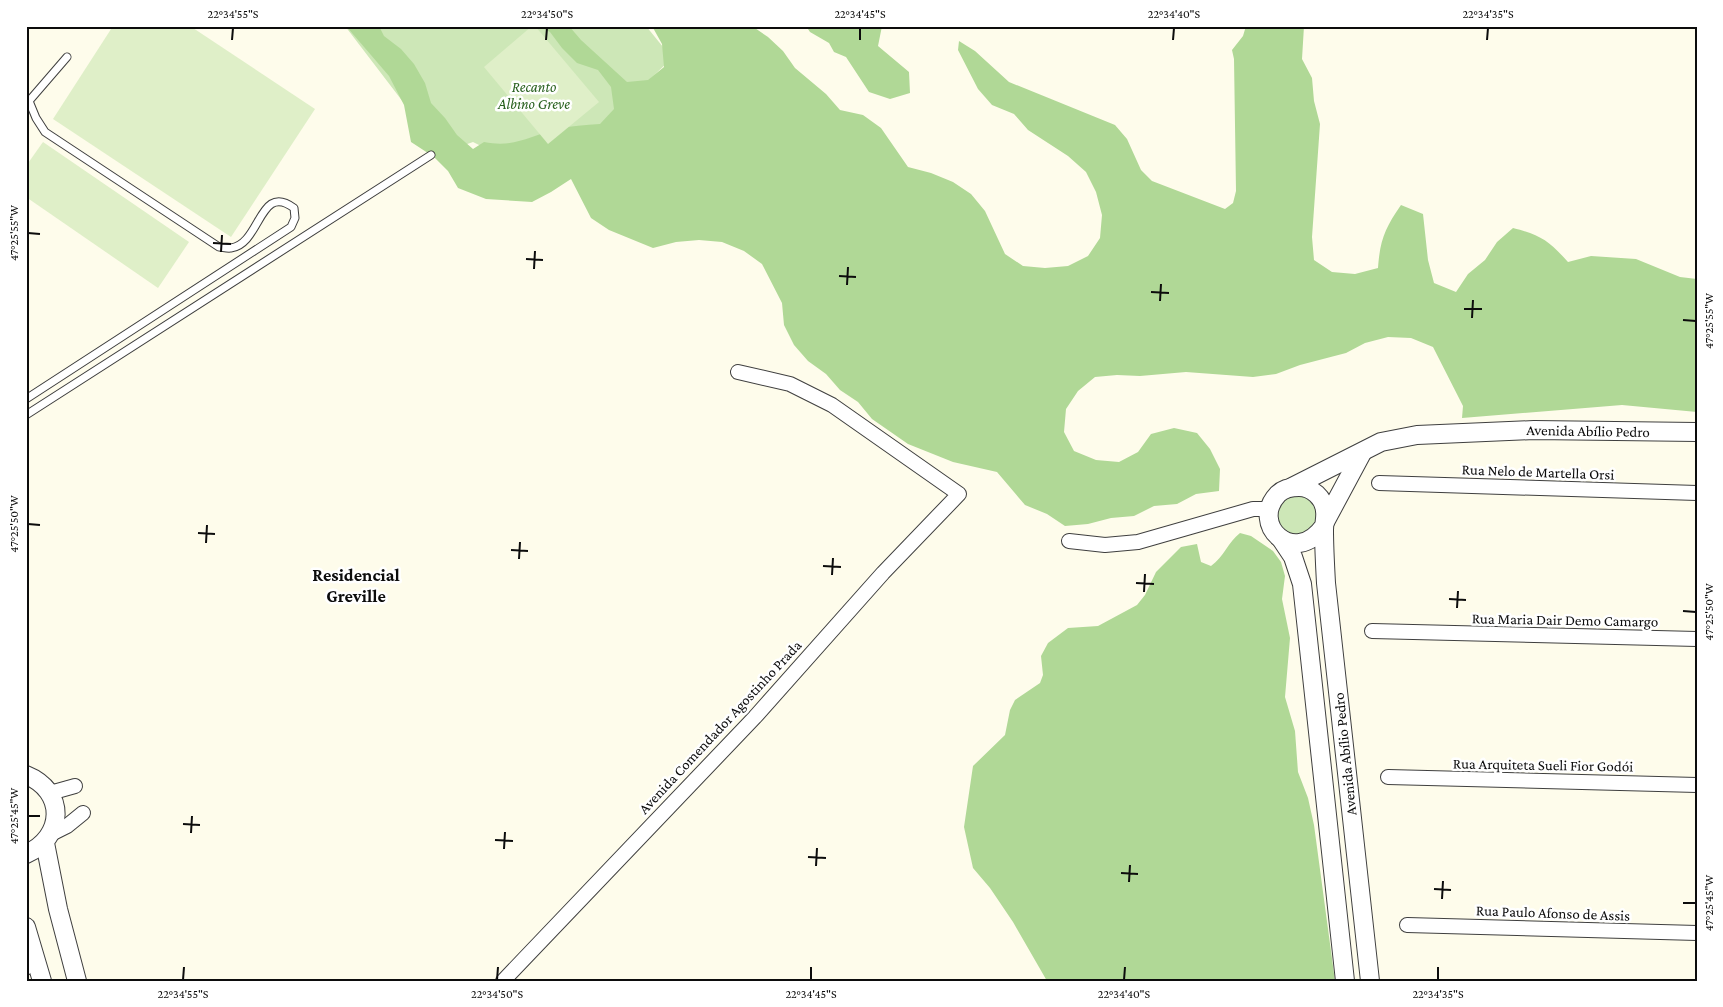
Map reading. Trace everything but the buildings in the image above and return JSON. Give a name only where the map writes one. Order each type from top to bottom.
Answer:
[{"type":"street","name":"Avenida Comendador Agostinho Prada","points":[[503,981],[755,717],[883,573],[958,494],[832,405],[790,384],[738,372]]},
{"type":"street","name":"Avenida Abílio Pedro","points":[[1292,487],[1381,442],[1417,435],[1534,430],[1697,432]]},
{"type":"street","points":[[1324,524],[1326,511],[1322,500],[1314,492],[1304,487],[1292,487],[1281,491],[1273,499],[1269,509],[1269,521],[1273,531],[1281,539],[1293,544],[1305,543],[1316,537],[1324,524],[1362,453]]},
{"type":"street","name":"Rua Nelo de Martella Orsi","points":[[1379,483],[1697,493]]},
{"type":"street","points":[[1069,541],[1105,545],[1138,542],[1253,509],[1269,509]]},
{"type":"street","name":"Avenida Abílio Pedro","points":[[1324,524],[1326,583],[1370,981]]},
{"type":"street","name":"Avenida Abílio Pedro","points":[[1281,539],[1293,556],[1302,584],[1345,981]]},
{"type":"street","name":"Rua Maria Dair Demo Camargo","points":[[1372,631],[1697,639]]},
{"type":"street","points":[[26,775],[44,785],[54,803],[55,824],[48,838],[58,909],[77,981]]},
{"type":"street","name":"Rua Arquiteta Sueli Fior Godói","points":[[1388,777],[1697,785]]},
{"type":"street","points":[[50,793],[75,786]]},
{"type":"street","points":[[26,854],[36,850],[48,838],[83,812]]},
{"type":"street","name":"Rua Paulo Afonso de Assis","points":[[1407,925],[1697,934]]},
{"type":"street","points":[[26,927],[32,968],[42,981]]},
{"type":"lane","points":[[26,399],[291,227],[295,218],[294,208],[286,202],[278,200],[267,206],[252,233],[242,243],[230,249],[219,246],[45,132],[36,118],[29,101],[67,57]]},
{"type":"lane","points":[[26,415],[431,155]]},
{"type":"green space","points":[[113,26],[190,26],[315,109],[231,237],[53,119]]},
{"type":"green space","name":"Recanto Albino Greve","points":[[345,26],[646,26],[672,58],[561,165],[519,165],[473,142],[442,153]]},
{"type":"green space","points":[[346,26],[379,26],[384,36],[401,49],[414,64],[425,83],[431,103],[457,135],[473,149],[484,142],[513,142],[557,129],[600,124],[614,109],[611,87],[598,70],[577,63],[550,32],[539,26],[569,26],[581,40],[627,82],[648,80],[664,67],[662,44],[652,26],[752,26],[783,51],[795,68],[826,94],[840,110],[863,115],[881,128],[908,167],[931,173],[953,182],[971,194],[985,211],[1005,254],[1023,266],[1045,268],[1068,266],[1088,256],[1100,238],[1102,215],[1096,192],[1086,172],[1068,156],[1028,130],[1014,114],[992,105],[978,89],[958,50],[959,41],[975,51],[1009,82],[1115,125],[1127,139],[1141,170],[1152,181],[1225,209],[1233,203],[1236,191],[1234,59],[1232,50],[1243,36],[1246,26],[1304,26],[1302,59],[1312,78],[1314,101],[1320,124],[1312,237],[1314,260],[1332,272],[1355,274],[1378,268],[1384,235],[1401,205],[1423,214],[1428,260],[1434,283],[1456,292],[1468,274],[1485,260],[1497,242],[1513,228],[1538,236],[1568,262],[1591,256],[1636,259],[1680,277],[1697,279],[1697,412],[1622,405],[1462,418],[1463,406],[1433,347],[1411,338],[1388,337],[1365,343],[1346,353],[1300,365],[1276,374],[1253,377],[1186,372],[1095,377],[1078,391],[1066,409],[1064,432],[1074,451],[1096,460],[1119,462],[1138,452],[1151,434],[1174,428],[1197,433],[1210,449],[1220,469],[1219,491],[1196,494],[1177,504],[1154,506],[1134,516],[1065,526],[1047,514],[1025,505],[997,472],[953,462],[908,444],[872,419],[858,402],[840,390],[826,374],[808,361],[794,345],[784,325],[782,303],[762,264],[744,251],[722,242],[699,240],[676,242],[653,248],[609,230],[591,218],[571,179],[532,202],[486,199],[458,188],[448,171],[434,157],[411,142],[404,105],[389,76]]},
{"type":"green space","points":[[532,26],[535,26],[599,102],[548,144],[484,67]]},
{"type":"green space","points":[[806,26],[882,26],[878,46],[909,72],[910,93],[890,99],[869,92],[846,57],[834,52],[829,43],[810,32]]},
{"type":"green space","points":[[43,142],[189,242],[158,288],[26,197],[26,166]]},
{"type":"green space","points":[[1293,495],[1301,495],[1308,498],[1314,504],[1317,515],[1314,526],[1308,532],[1301,535],[1293,535],[1286,532],[1280,526],[1277,519],[1277,511],[1280,504],[1286,498]]},
{"type":"green space","points":[[1240,533],[1251,536],[1273,551],[1281,562],[1285,576],[1282,599],[1290,638],[1285,697],[1295,731],[1298,772],[1308,798],[1314,825],[1335,981],[1047,981],[1013,922],[990,888],[973,868],[964,827],[973,766],[1005,735],[1010,710],[1015,700],[1040,683],[1043,675],[1041,656],[1048,643],[1068,628],[1098,626],[1137,605],[1145,595],[1156,572],[1181,547],[1197,544],[1201,562],[1211,566]]},
{"type":"district","name":"Residencial Greville","points":[[356,585]]}]
